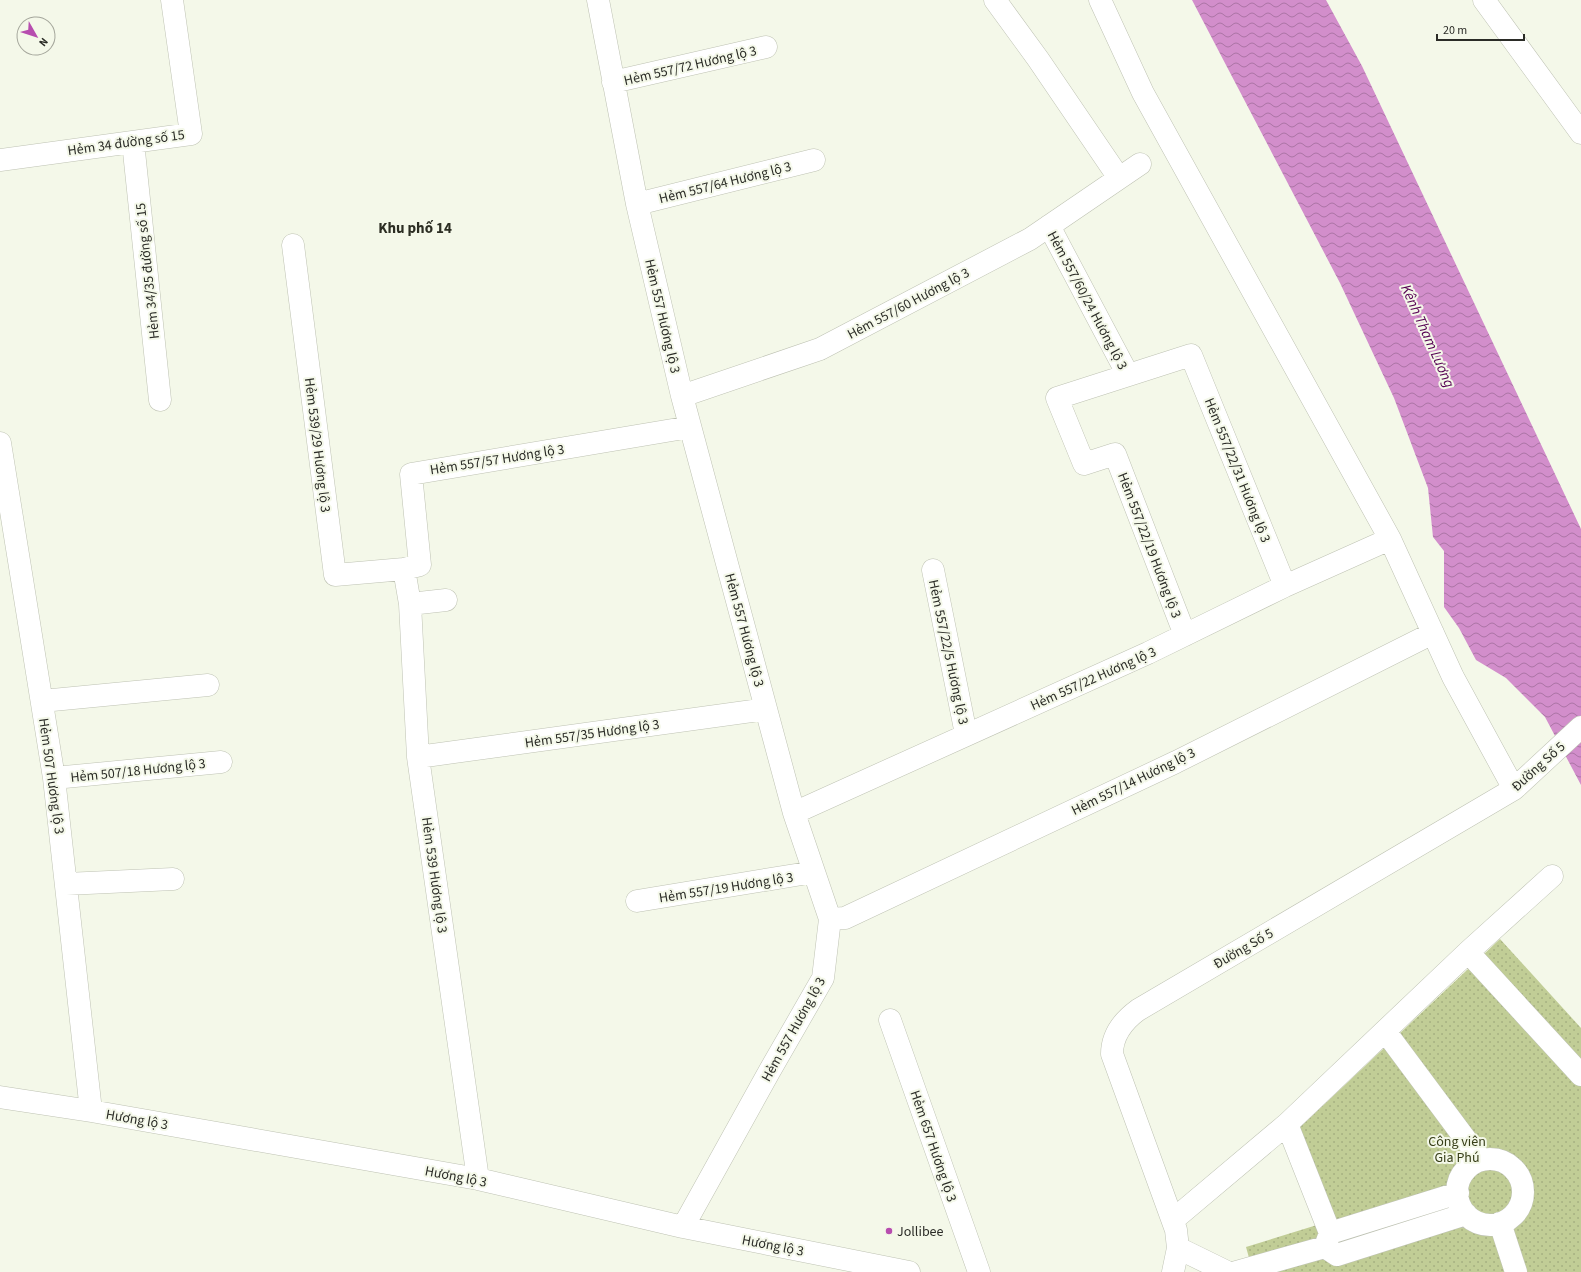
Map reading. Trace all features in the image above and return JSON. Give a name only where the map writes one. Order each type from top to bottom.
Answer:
[{"type":"street","name":"Hẻm 34 đường số 15","points":[[0,160],[191,134],[172,0]]},
{"type":"street","name":"Hẻm 557 Hương lộ 3","points":[[598,0],[637,204],[690,428],[794,813],[830,919],[823,978],[683,1227]]},
{"type":"street","points":[[995,0],[1038,59],[1120,178]]},
{"type":"street","points":[[1100,0],[1143,92],[1390,539],[1453,677],[1514,790]]},
{"type":"street","points":[[1484,0],[1581,133]]},
{"type":"street","name":"Hẻm 557/72 Hương lộ 3","points":[[613,82],[766,47]]},
{"type":"street","name":"Hẻm 34/35 đường số 15","points":[[133,142],[160,400]]},
{"type":"street","name":"Hẻm 557/64 Hương lộ 3","points":[[637,204],[814,160]]},
{"type":"street","name":"Hẻm 557/60 Hương lộ 3","points":[[682,396],[820,349],[1030,239],[1140,164]]},
{"type":"street","name":"Hẻm 557/60/24 Hương lộ 3","points":[[1049,226],[1128,375]]},
{"type":"street","name":"Hẻm 539/29 Hương lộ 3","points":[[293,245],[334,575],[404,569]]},
{"type":"street","name":"Hẻm 557/60/24 Hương lộ 3","points":[[1115,454],[1084,464],[1057,398],[1191,355]]},
{"type":"street","name":"Hẻm 557/22/31 Hương lộ 3","points":[[1191,355],[1285,586]]},
{"type":"street","name":"Hẻm 557/57 Hương lộ 3","points":[[404,569],[420,565],[411,474],[690,428]]},
{"type":"street","name":"Hẻm 507 Hương lộ 3","points":[[0,443],[54,778],[92,1111]]},
{"type":"street","name":"Hẻm 557/22/19 Hương lộ 3","points":[[1115,454],[1185,635]]},
{"type":"street","name":"Hẻm 557/22 Hương lộ 3","points":[[794,813],[1185,635],[1285,586],[1390,539]]},
{"type":"street","name":"Hẻm 539 Hương lộ 3","points":[[404,569],[410,604],[418,757],[478,1179]]},
{"type":"street","name":"Hẻm 557/22/5 Hương lộ 3","points":[[932,570],[966,734]]},
{"type":"street","points":[[410,604],[446,600]]},
{"type":"street","name":"Hẻm 557/14 Hương lộ 3","points":[[830,919],[844,918],[1176,762],[1433,633]]},
{"type":"street","points":[[42,701],[208,685]]},
{"type":"street","name":"Hẻm 557/35 Hương lộ 3","points":[[418,757],[766,709]]},
{"type":"street","name":"Đường Số 5","points":[[1173,1272],[1178,1248],[1178,1238],[1173,1220],[1112,1054],[1114,1040],[1120,1026],[1138,1010],[1514,790],[1581,727]]},
{"type":"street","name":"Hẻm 507/18 Hương lộ 3","points":[[54,778],[221,762]]},
{"type":"street","name":"Hẻm 557/19 Hương lộ 3","points":[[637,901],[814,872]]},
{"type":"street","points":[[1173,1220],[1287,1124],[1468,952],[1552,876]]},
{"type":"street","points":[[66,884],[173,879]]},
{"type":"street","points":[[1468,952],[1581,1076]]},
{"type":"street","name":"Hẻm 657 Hương lộ 3","points":[[890,1020],[979,1272]]},
{"type":"street","points":[[1385,1031],[1481,1160]]},
{"type":"street","name":"Hương lộ 3","points":[[0,1097],[92,1111],[478,1179],[683,1227],[909,1272]]},
{"type":"street","points":[[1287,1124],[1333,1252]]},
{"type":"street","points":[[1481,1160],[1501,1160],[1513,1168],[1521,1179],[1523,1192],[1520,1206],[1512,1217],[1500,1223],[1485,1224],[1471,1219],[1466,1214],[1459,1202],[1459,1184],[1464,1172],[1481,1160]]},
{"type":"street","points":[[1333,1252],[1458,1193]]},
{"type":"street","points":[[1236,1272],[1333,1252],[1466,1214]]},
{"type":"street","points":[[1500,1223],[1516,1272]]},
{"type":"street","points":[[1178,1248],[1228,1272]]},
{"type":"green space","name":"Công viên Gia Phú","points":[[1500,939],[1581,1028],[1581,1272],[1253,1272],[1246,1247],[1317,1225],[1297,1130]]},
{"type":"water","name":"Kênh Tham Lương","points":[[1192,0],[1326,0],[1362,66],[1581,529],[1581,785],[1545,717],[1506,678],[1476,660],[1459,628],[1444,607],[1444,551],[1433,537],[1428,488],[1394,398],[1340,283]]},
{"type":"place","name":"Jollibee","points":[[889,1231]]},
{"type":"district","name":"Khu phố 14","points":[[415,228]]}]
